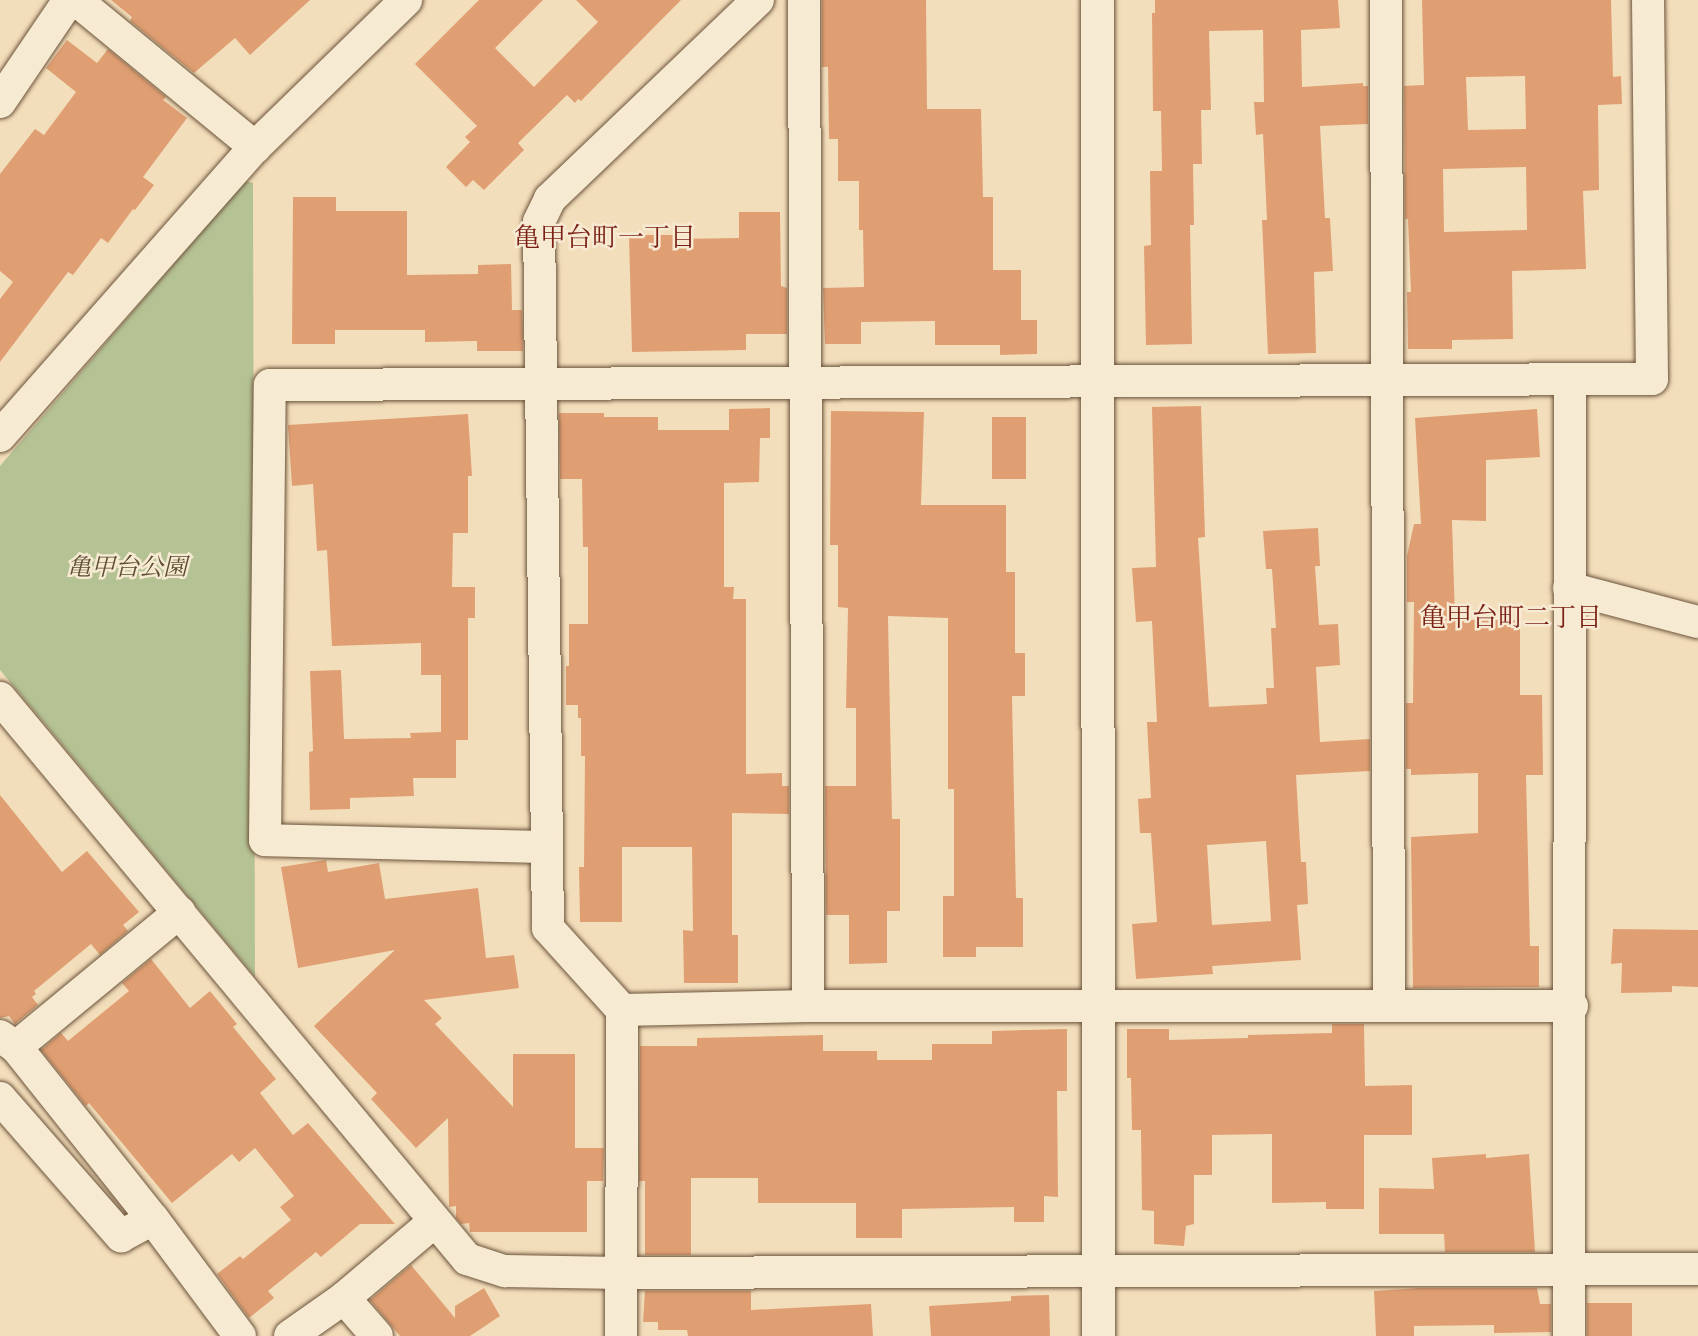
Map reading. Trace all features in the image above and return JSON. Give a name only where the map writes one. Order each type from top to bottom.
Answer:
[{"type":"street","points":[[0,102],[69,0]]},
{"type":"street","points":[[76,0],[255,147]]},
{"type":"street","points":[[0,436],[255,147],[406,0]]},
{"type":"street","points":[[621,1336],[622,1010],[548,928],[539,222],[550,199],[758,0]]},
{"type":"street","points":[[804,0],[808,1006]]},
{"type":"street","points":[[1097,0],[1098,1336]]},
{"type":"street","points":[[1386,0],[1389,1006]]},
{"type":"street","points":[[546,847],[265,840],[270,385],[1652,379],[1648,0]]},
{"type":"street","points":[[1569,1336],[1572,1006],[1570,380]]},
{"type":"street","points":[[1569,588],[1698,622]]},
{"type":"street","points":[[0,698],[467,1259],[505,1271],[621,1273],[1098,1269],[1698,1269]]},
{"type":"street","points":[[180,912],[8,1042],[153,1219],[240,1336]]},
{"type":"street","points":[[622,1010],[808,1006],[1572,1006]]},
{"type":"street","points":[[0,1098],[121,1236],[153,1219]]},
{"type":"street","points":[[290,1336],[344,1298],[434,1222]]},
{"type":"street","points":[[344,1298],[377,1336]]},
{"type":"green space","name":"亀甲台公園","points":[[245,181],[253,183],[255,977],[0,670],[0,466]]},
{"type":"building","points":[[111,0],[310,0],[250,55],[235,38],[194,73],[130,21],[132,17]]},
{"type":"building","points":[[479,0],[543,0],[495,48],[534,87],[598,22],[576,0],[681,0],[581,101],[578,99],[575,103],[567,95],[518,143],[524,150],[484,190],[473,180],[466,187],[446,167],[470,142],[465,137],[477,126],[415,64]]},
{"type":"building","points":[[822,0],[926,0],[927,109],[981,109],[983,197],[993,197],[993,270],[1021,270],[1021,320],[1037,320],[1037,354],[1000,355],[1000,345],[935,345],[935,321],[861,322],[861,344],[825,344],[823,288],[864,287],[863,230],[859,230],[859,181],[838,181],[838,139],[829,139],[828,67],[822,67]]},
{"type":"building","points":[[1155,0],[1338,0],[1340,28],[1301,30],[1302,87],[1363,83],[1363,86],[1368,86],[1368,124],[1320,126],[1325,218],[1330,218],[1333,271],[1314,272],[1316,353],[1268,354],[1262,220],[1267,220],[1263,134],[1256,135],[1254,102],[1264,102],[1263,30],[1209,31],[1211,110],[1201,110],[1202,164],[1193,164],[1194,225],[1190,225],[1192,344],[1146,345],[1144,246],[1151,245],[1150,171],[1162,171],[1161,111],[1153,111],[1152,13],[1155,13]]},
{"type":"building","points":[[1422,0],[1611,0],[1613,77],[1621,76],[1622,104],[1598,105],[1599,190],[1583,191],[1586,269],[1512,271],[1513,339],[1452,340],[1452,349],[1408,349],[1407,292],[1411,292],[1408,219],[1405,219],[1404,86],[1424,85]],"holes":[[[1525,76],[1526,129],[1468,130],[1466,77]],[[1526,167],[1527,230],[1444,232],[1443,169]]]},
{"type":"building","points":[[67,40],[97,63],[108,49],[166,97],[163,100],[187,118],[143,177],[154,185],[135,210],[133,209],[108,243],[101,238],[73,275],[68,272],[0,362],[0,299],[13,282],[0,271],[0,174],[35,129],[44,135],[76,92],[46,68]]},
{"type":"building","points":[[293,197],[336,197],[336,211],[407,211],[407,275],[478,274],[478,265],[511,264],[512,310],[522,310],[523,351],[477,351],[477,341],[425,342],[425,330],[335,330],[335,344],[292,344]]},
{"type":"building","points":[[739,212],[780,212],[781,286],[787,288],[787,334],[746,334],[746,350],[632,352],[629,235],[677,235],[677,239],[739,238]]},
{"type":"building","points":[[1201,406],[1205,537],[1198,538],[1209,707],[1267,704],[1266,688],[1274,688],[1271,628],[1276,628],[1272,569],[1266,569],[1263,531],[1318,528],[1320,566],[1315,566],[1319,625],[1338,624],[1340,665],[1316,667],[1320,742],[1370,739],[1370,771],[1296,775],[1301,862],[1306,862],[1308,904],[1297,905],[1301,960],[1212,966],[1213,974],[1136,979],[1132,924],[1157,922],[1151,833],[1140,833],[1138,799],[1151,798],[1147,722],[1157,722],[1152,621],[1136,622],[1132,568],[1156,567],[1152,407]],"holes":[[[1266,841],[1271,921],[1212,925],[1207,845]]]},
{"type":"building","points":[[770,408],[770,438],[760,438],[759,482],[724,483],[724,587],[734,587],[733,599],[746,599],[746,774],[782,773],[782,786],[789,786],[789,814],[732,813],[732,935],[738,935],[738,983],[684,983],[683,930],[693,931],[692,847],[622,847],[622,922],[580,922],[579,867],[584,867],[585,756],[581,756],[581,718],[578,718],[578,705],[566,705],[566,666],[569,666],[569,624],[588,624],[588,547],[583,547],[582,479],[560,479],[559,413],[604,413],[604,417],[658,417],[658,430],[729,430],[729,409]]},
{"type":"building","points":[[1537,409],[1540,457],[1486,460],[1486,521],[1452,520],[1455,620],[1520,620],[1520,695],[1542,695],[1543,775],[1526,775],[1530,946],[1539,946],[1539,987],[1413,988],[1411,837],[1478,833],[1478,773],[1411,775],[1411,769],[1406,769],[1406,703],[1413,703],[1414,602],[1407,602],[1407,556],[1414,524],[1421,524],[1415,418]]},
{"type":"building","points":[[831,411],[924,412],[921,505],[1006,505],[1006,572],[1015,572],[1015,653],[1025,653],[1025,696],[1012,696],[1016,898],[1023,898],[1023,947],[976,947],[976,957],[943,957],[943,896],[954,896],[954,789],[948,789],[948,618],[888,616],[892,819],[900,819],[900,911],[887,911],[887,963],[849,964],[849,915],[826,915],[825,786],[856,786],[856,708],[846,708],[848,608],[838,607],[838,545],[830,545]]},
{"type":"building","points":[[468,414],[472,476],[468,476],[468,533],[453,533],[452,587],[475,587],[475,618],[468,618],[468,740],[456,740],[456,778],[413,778],[414,796],[350,798],[350,809],[310,810],[309,752],[313,751],[310,671],[341,670],[344,739],[411,738],[410,733],[441,732],[441,675],[421,675],[421,643],[332,646],[327,550],[317,551],[313,484],[292,486],[288,425]]},
{"type":"building","points":[[992,417],[1026,417],[1026,479],[992,479]]},
{"type":"building","points":[[0,795],[62,872],[87,851],[139,912],[123,925],[128,931],[100,955],[91,944],[34,991],[36,994],[32,997],[38,1005],[15,1024],[9,1016],[0,1018]]},
{"type":"building","points":[[326,860],[328,872],[379,863],[385,899],[478,888],[486,958],[514,955],[519,988],[424,1000],[442,1018],[435,1024],[513,1107],[513,1054],[575,1054],[575,1148],[604,1148],[603,1181],[587,1181],[587,1232],[470,1232],[469,1223],[461,1224],[456,1218],[456,1206],[449,1207],[448,1118],[416,1148],[371,1099],[377,1093],[314,1026],[395,950],[298,968],[281,867]]},
{"type":"building","points":[[1613,929],[1698,930],[1698,987],[1672,986],[1672,992],[1621,993],[1622,963],[1611,964]]},
{"type":"building","points":[[151,959],[190,1008],[210,991],[237,1024],[233,1027],[276,1079],[260,1093],[293,1135],[308,1123],[395,1224],[360,1224],[321,1257],[316,1252],[268,1291],[274,1298],[249,1318],[217,1274],[240,1256],[243,1259],[291,1220],[280,1207],[294,1196],[255,1148],[239,1162],[232,1154],[172,1203],[89,1103],[86,1106],[41,1050],[61,1033],[68,1041],[129,991],[122,983]]},
{"type":"building","points":[[1332,1024],[1364,1024],[1365,1086],[1412,1085],[1412,1135],[1364,1135],[1364,1209],[1326,1209],[1326,1202],[1272,1203],[1272,1134],[1212,1135],[1212,1175],[1194,1175],[1194,1224],[1186,1226],[1184,1246],[1154,1244],[1154,1211],[1142,1210],[1141,1130],[1132,1130],[1131,1078],[1127,1078],[1127,1029],[1169,1029],[1169,1040],[1332,1033]]},
{"type":"building","points":[[1067,1029],[1067,1091],[1057,1091],[1058,1197],[1044,1196],[1044,1222],[1014,1222],[1014,1207],[902,1209],[902,1238],[856,1238],[856,1203],[758,1203],[758,1178],[691,1178],[691,1255],[645,1255],[645,1181],[639,1181],[640,1046],[697,1046],[697,1038],[823,1035],[823,1051],[877,1051],[877,1060],[932,1060],[932,1044],[992,1044],[992,1031]]},
{"type":"building","points":[[1486,1154],[1486,1158],[1529,1154],[1535,1252],[1445,1252],[1444,1234],[1379,1234],[1379,1188],[1434,1189],[1432,1158]]},
{"type":"building","points":[[411,1265],[455,1318],[455,1306],[484,1288],[500,1316],[470,1336],[400,1336],[370,1300]]},
{"type":"building","points":[[1419,1288],[1537,1288],[1540,1304],[1551,1304],[1551,1332],[1494,1333],[1494,1325],[1414,1326],[1414,1336],[1376,1336],[1374,1291]]},
{"type":"building","points":[[645,1291],[751,1291],[751,1310],[871,1304],[873,1336],[688,1336],[687,1330],[658,1330],[658,1322],[643,1322]]},
{"type":"building","points":[[1049,1295],[1050,1336],[931,1336],[929,1306],[1011,1301],[1011,1296]]},
{"type":"building","points":[[1587,1303],[1632,1303],[1632,1336],[1587,1336]]},
{"type":"district","name":"亀甲台町一丁目","points":[[605,238]]},
{"type":"district","name":"亀甲台町二丁目","points":[[1511,618]]}]
